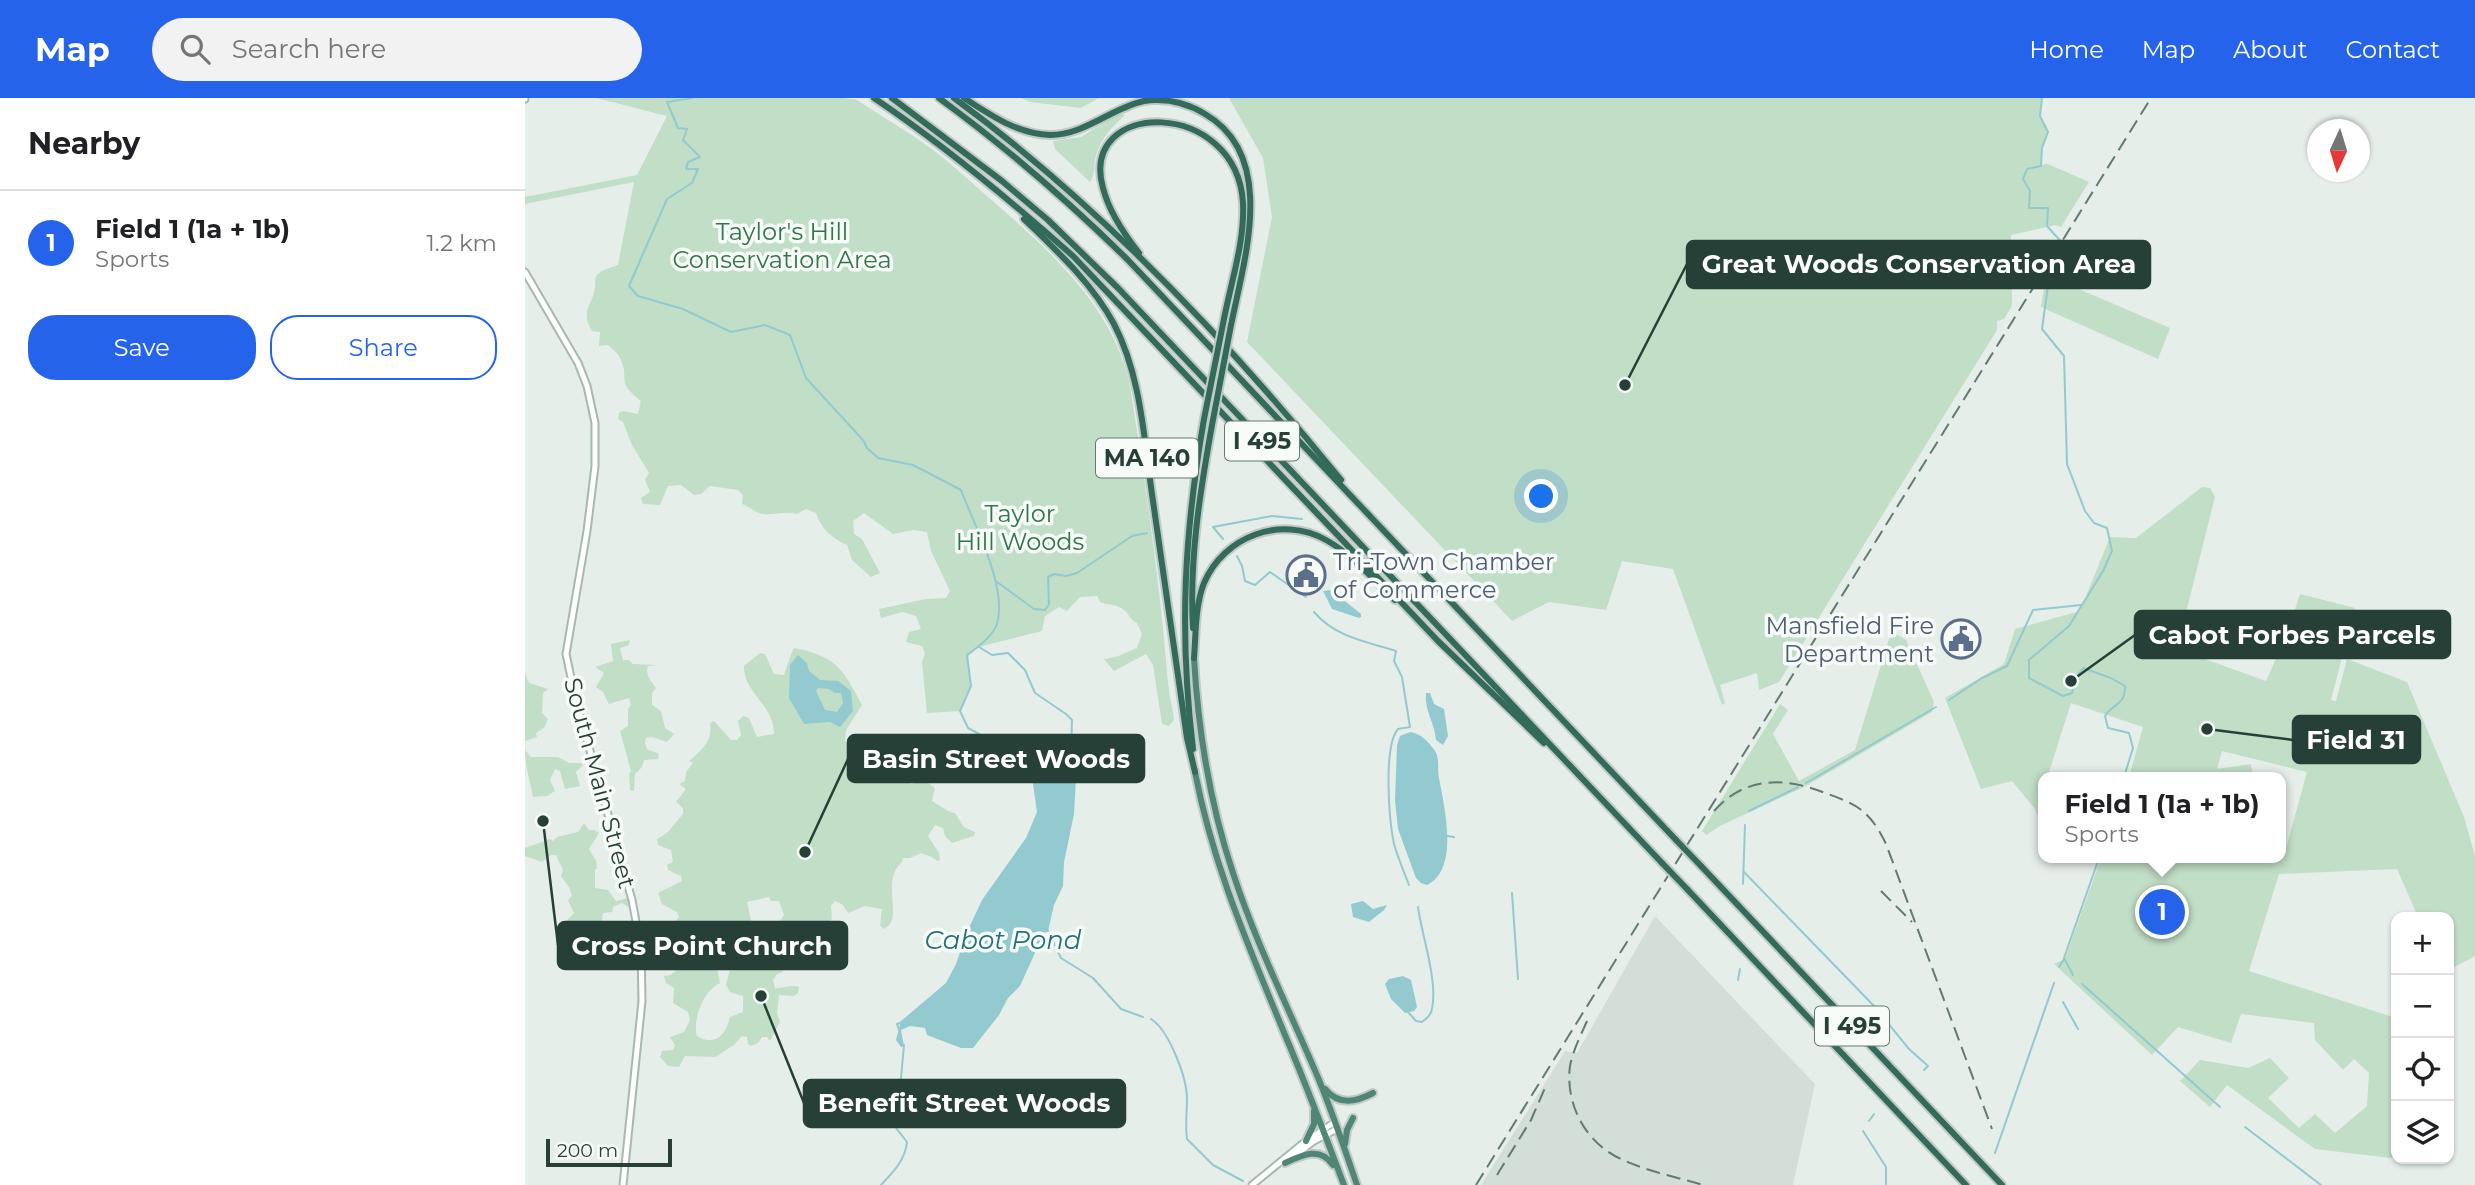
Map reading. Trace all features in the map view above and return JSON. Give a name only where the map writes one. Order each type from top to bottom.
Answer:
[{"type":"highway","name":"MA 140","points":[[867,98],[905,120],[995,191],[1061,256],[1087,285],[1113,324],[1129,360],[1141,414],[1187,738],[1211,843],[1230,902],[1313,1103],[1343,1184]]},
{"type":"highway","points":[[873,98],[905,120]]},
{"type":"highway","name":"I 495","points":[[892,98],[1002,181],[1048,220],[1118,288],[1966,1185]]},
{"type":"highway","name":"I 495","points":[[939,98],[1018,159],[1093,226],[2002,1185]]},
{"type":"highway","points":[[954,98],[1050,175],[1153,271],[1241,365],[1368,514]]},
{"type":"highway","name":"MA 140","points":[[964,98],[1006,124],[1042,134],[1066,134],[1122,108],[1160,100],[1174,101],[1195,108],[1216,121],[1233,140],[1243,160],[1252,202],[1250,231],[1201,484],[1193,559],[1194,658],[1201,730],[1219,823],[1232,871],[1252,926],[1318,1079],[1357,1185]]},
{"type":"highway","points":[[1164,109],[1187,113],[1210,126],[1227,147],[1238,173],[1243,202],[1243,217],[1190,506],[1184,585],[1184,652],[1195,772]]},
{"type":"highway","points":[[1133,118],[1109,141],[1102,161],[1102,180],[1116,219],[1153,271]]},
{"type":"highway","points":[[995,191],[1073,256],[1438,641],[1520,722],[1571,767]]},
{"type":"highway","points":[[1194,658],[1200,596],[1212,568],[1222,556],[1245,539],[1259,533],[1286,529],[1314,534],[1336,547],[1438,641]]},
{"type":"highway","points":[[1318,1079],[1328,1093],[1339,1100],[1352,1101],[1373,1093]]},
{"type":"highway","points":[[1306,1141],[1314,1124],[1313,1103]]},
{"type":"highway","points":[[1345,1150],[1347,1130],[1353,1118]]},
{"type":"highway","points":[[1285,1163],[1304,1154],[1320,1154],[1329,1160],[1343,1184]]},
{"type":"main road","name":"South Main Street","points":[[525,272],[578,363],[587,386],[595,423],[595,466],[587,531],[566,654],[571,681],[632,900],[641,949],[641,1008],[623,1185]]},
{"type":"main road","points":[[1252,1185],[1306,1141],[1336,1126]]},
{"type":"main road","points":[[1266,1173],[1285,1163],[1324,1132]]},
{"type":"shaded area","points":[[1655,916],[1815,1084],[1793,1185],[1481,1185],[1565,1051],[1577,1053]]},
{"type":"green space","points":[[596,98],[857,100],[938,154],[1057,261],[1093,304],[1108,328],[1129,380],[1161,607],[1174,720],[1169,726],[1162,724],[1153,665],[1146,654],[1114,671],[1104,659],[1137,648],[1142,634],[1137,623],[1124,610],[1100,602],[1097,596],[1080,597],[1067,611],[1059,607],[1045,616],[1042,631],[979,647],[968,656],[971,686],[960,711],[927,713],[922,662],[925,653],[922,646],[906,642],[909,632],[921,629],[916,616],[902,612],[881,618],[879,609],[926,599],[946,598],[950,591],[931,551],[927,532],[913,530],[893,534],[864,513],[853,521],[854,534],[862,539],[880,573],[871,577],[852,560],[847,545],[828,532],[816,513],[806,509],[797,514],[764,514],[742,504],[743,495],[738,490],[710,486],[701,494],[694,495],[681,485],[668,486],[660,505],[643,504],[641,498],[650,492],[645,480],[649,473],[632,445],[623,422],[618,419],[619,413],[623,411],[638,414],[641,401],[625,384],[619,356],[608,345],[599,346],[600,332],[592,331],[587,317],[596,276],[618,265],[634,182],[525,204],[525,197],[637,175],[667,116]]},
{"type":"green space","points":[[1021,98],[1099,98],[1081,108],[1030,102]]},
{"type":"green space","points":[[1229,98],[2042,98],[2040,116],[2048,132],[2042,148],[2041,165],[2048,164],[2089,182],[2061,227],[2056,225],[2011,235],[2012,306],[2004,319],[1997,321],[1997,330],[1779,682],[1759,690],[1757,673],[1720,685],[1725,703],[1722,705],[1673,569],[1622,561],[1606,610],[1549,602],[1512,621],[1247,342],[1272,217],[1263,158]]},
{"type":"green space","points":[[1120,113],[1125,115],[1108,133],[1098,149],[1090,182],[1055,149],[1053,141],[1081,137]]},
{"type":"green space","points":[[2046,275],[2170,328],[2158,359],[2041,307]]},
{"type":"green space","points":[[2202,487],[2210,488],[2215,497],[2177,649],[2266,681],[2286,636],[2300,594],[2355,608],[2331,700],[2336,701],[2347,659],[2407,682],[2464,817],[2475,856],[2475,956],[2454,967],[2454,912],[2416,912],[2397,869],[2279,874],[2249,971],[2391,1016],[2391,1158],[2315,1149],[2227,1085],[2210,1107],[2180,1081],[2200,1060],[2248,1068],[2270,1058],[2289,1078],[2268,1098],[2299,1128],[2315,1114],[2335,1133],[2367,1106],[2369,1073],[2354,1059],[2343,1070],[2315,1040],[2314,1023],[2241,1014],[2231,1043],[2178,1027],[2152,1055],[2054,964],[2065,959],[2099,863],[2286,863],[2286,848],[2307,772],[2222,751],[2217,769],[2251,764],[2252,772],[2130,772],[2143,727],[2071,703],[2049,772],[2038,772],[2038,817],[2035,809],[2012,781],[1981,789],[1945,698],[2004,664],[2015,629],[2080,611],[2110,537],[2136,538]]},
{"type":"green space","points":[[1896,634],[1906,640],[1934,702],[1932,712],[1806,786],[1706,835],[1702,831],[1780,704],[1788,710],[1773,734],[1799,781],[1855,750],[1889,639]]},
{"type":"green space","points":[[630,640],[629,645],[620,648],[623,660],[629,660],[633,664],[658,665],[648,666],[647,670],[656,688],[652,693],[652,705],[661,711],[665,728],[674,734],[667,742],[652,737],[646,738],[647,749],[659,754],[658,759],[644,760],[642,767],[635,774],[634,791],[630,790],[631,771],[620,731],[628,726],[628,709],[631,705],[629,698],[609,704],[603,692],[596,687],[604,673],[595,667],[613,661],[611,644]]},
{"type":"green space","points":[[795,648],[830,660],[844,674],[862,705],[846,730],[845,741],[851,746],[876,749],[874,758],[893,767],[908,783],[924,782],[935,788],[932,801],[955,813],[964,827],[975,832],[974,836],[952,843],[945,836],[943,828],[935,825],[928,836],[939,853],[940,860],[921,853],[903,858],[893,879],[892,918],[889,925],[883,929],[880,925],[882,909],[865,906],[848,913],[843,905],[835,901],[831,906],[832,919],[821,929],[798,927],[780,930],[778,924],[784,915],[779,901],[771,901],[769,897],[747,902],[754,935],[715,958],[720,983],[704,999],[696,1022],[697,1036],[714,1040],[723,1034],[730,1017],[743,1012],[743,996],[730,992],[726,985],[735,956],[746,945],[760,939],[800,934],[800,937],[790,939],[791,948],[782,960],[783,972],[777,974],[773,980],[775,988],[796,986],[799,987],[798,993],[794,996],[779,995],[777,1013],[780,1022],[770,1041],[767,1037],[762,1037],[758,1043],[751,1046],[747,1037],[742,1036],[734,1045],[715,1057],[685,1056],[679,1067],[668,1066],[660,1057],[662,1051],[673,1050],[675,1045],[670,1037],[684,1032],[690,1020],[688,1012],[673,1003],[674,988],[666,983],[664,976],[680,968],[678,961],[684,961],[685,952],[670,927],[679,917],[677,912],[662,904],[658,893],[682,881],[681,876],[668,870],[667,865],[673,862],[671,850],[658,845],[657,839],[667,833],[683,814],[683,808],[676,802],[686,789],[679,784],[685,781],[686,772],[693,763],[689,761],[708,740],[710,723],[714,721],[731,740],[737,740],[741,735],[738,721],[743,716],[749,718],[757,737],[774,734],[769,715],[745,676],[744,666],[760,653],[765,654],[774,674],[784,675]]},
{"type":"green space","points":[[525,674],[529,683],[548,689],[543,693],[542,713],[548,719],[544,728],[536,733],[537,737],[525,741]]},
{"type":"green space","points":[[525,750],[531,757],[558,757],[569,763],[581,763],[583,765],[576,772],[580,786],[565,789],[560,771],[555,769],[550,780],[555,791],[547,796],[533,797]]},
{"type":"green space","points":[[584,823],[589,830],[599,833],[589,849],[596,861],[595,888],[608,890],[616,901],[628,898],[630,908],[622,903],[613,907],[612,912],[603,913],[601,926],[596,931],[604,951],[590,952],[587,944],[588,923],[567,925],[567,920],[574,913],[568,900],[572,896],[561,876],[563,870],[556,855],[551,855],[542,862],[525,856],[525,848],[578,832]]},
{"type":"water","points":[[1331,590],[1361,614],[1361,617],[1332,609],[1323,591]]},
{"type":"water","points":[[798,655],[807,663],[809,671],[820,680],[838,681],[851,691],[853,711],[840,727],[830,722],[804,724],[789,698],[790,665]],"holes":[[[818,688],[841,693],[843,703],[837,712],[825,710],[816,691]]]},
{"type":"water","points":[[1426,693],[1430,693],[1434,704],[1444,709],[1448,736],[1443,745],[1436,740]]},
{"type":"water","points":[[1410,732],[1424,738],[1437,754],[1446,820],[1447,851],[1443,865],[1437,877],[1427,885],[1416,878],[1398,829],[1395,800],[1397,745],[1400,736]]},
{"type":"water","name":"Cabot Pond","points":[[1049,767],[1069,771],[1076,778],[1074,814],[1064,862],[1063,886],[1054,905],[1048,931],[1044,933],[1020,986],[1008,998],[999,1015],[973,1048],[961,1048],[927,1035],[925,1028],[910,1026],[901,1030],[904,1046],[901,1047],[896,1040],[901,1021],[946,983],[982,900],[1026,838],[1037,812],[1032,777]]},
{"type":"water","points":[[1363,901],[1373,909],[1387,905],[1369,922],[1353,917],[1351,904]]},
{"type":"water","points":[[1403,976],[1411,980],[1417,1007],[1414,1011],[1405,1013],[1391,999],[1385,984],[1389,979]]},
{"type":"waterway","points":[[692,98],[667,102],[678,128],[687,129],[683,140],[700,157],[688,162],[686,169],[698,169],[692,183],[667,199],[629,286],[638,296],[683,309],[731,332],[765,325],[790,335],[806,378],[878,458],[913,465],[961,490],[988,556],[998,592],[999,609],[997,624],[992,633],[967,655],[971,686],[960,711],[968,728],[1001,746],[1038,750],[1042,758]]},
{"type":"waterway","points":[[2042,98],[2040,116],[2048,132],[2042,148],[2041,166],[2027,169],[2023,179],[2030,191],[2029,208],[2048,208],[2047,226],[2064,245],[2048,286],[2042,329],[2064,356],[2067,464],[2085,511],[2094,523],[2107,528],[2112,551],[2103,571],[2069,626],[2029,660],[2029,678],[2063,696],[2072,693],[2076,678],[2083,668],[2125,686],[2121,701],[2105,716],[2108,728],[2129,733],[2133,748],[2126,772]]},
{"type":"waterway","points":[[1223,539],[1213,527],[1272,516],[1302,519]]},
{"type":"waterway","points":[[997,582],[1034,609],[1045,610],[1049,604],[1048,577],[1054,574],[1066,576],[1077,573],[1132,536],[1147,533]]},
{"type":"waterway","points":[[1237,556],[1245,581],[1255,585],[1270,572],[1306,597]]},
{"type":"waterway","points":[[1949,700],[1982,678],[2007,666],[2033,610],[2081,605]]},
{"type":"waterway","points":[[1314,612],[1342,633],[1396,651],[1394,661],[1402,677],[1410,727],[1398,729],[1393,738],[1390,751],[1389,802],[1394,844],[1409,885]]},
{"type":"waterway","points":[[979,647],[992,655],[1008,653],[1025,670],[1035,693],[1072,720],[1071,754]]},
{"type":"waterway","points":[[1806,783],[1936,707]]},
{"type":"waterway","points":[[1749,811],[1798,787]]},
{"type":"waterway","points":[[1743,884],[1745,825]]},
{"type":"waterway","points":[[1447,836],[1454,837]]},
{"type":"waterway","points":[[2073,975],[2064,958],[2097,863]]},
{"type":"waterway","points":[[1744,872],[1874,1006],[1909,1049],[1928,1066],[1924,1070]]},
{"type":"waterway","points":[[1512,893],[1518,979]]},
{"type":"waterway","points":[[1408,1012],[1416,1021],[1422,1022],[1432,1009],[1433,985],[1418,907]]},
{"type":"waterway","points":[[1047,929],[1061,958],[1093,978],[1121,1009],[1143,1017]]},
{"type":"waterway","points":[[2059,967],[2064,959]]},
{"type":"waterway","points":[[1738,980],[1740,969]]},
{"type":"waterway","points":[[1995,1153],[2054,983]]},
{"type":"waterway","points":[[2082,984],[2220,1107]]},
{"type":"waterway","points":[[2063,1002],[2078,1029]]},
{"type":"waterway","points":[[1151,1019],[1164,1033],[1176,1055],[1184,1079],[1187,1139],[1213,1165],[1243,1181]]},
{"type":"waterway","points":[[899,1030],[897,1024],[903,1022]]},
{"type":"waterway","points":[[881,1185],[901,1161],[906,1149],[907,1142],[889,1119],[901,1078],[904,1045]]},
{"type":"waterway","points":[[1869,1121],[1874,1114]]},
{"type":"waterway","points":[[2245,1127],[2321,1185]]},
{"type":"waterway","points":[[1863,1131],[1886,1167],[1886,1185]]},
{"type":"railway","points":[[1476,1185],[2151,98]]},
{"type":"railway","points":[[1714,811],[1739,791],[1780,782],[1839,798],[1856,806],[1868,816],[1886,844],[1992,1129]]},
{"type":"railway","points":[[1881,891],[1912,922]]},
{"type":"railway","points":[[1587,1021],[1573,1054],[1569,1081],[1575,1108],[1588,1133],[1621,1159],[1703,1185]]},
{"type":"railway","points":[[1497,1175],[1531,1120],[1545,1088]]},
{"type":"place","name":"Great Woods Conservation Area","points":[[1625,385]]},
{"type":"place","name":"Tri-Town Chamber of Commerce","points":[[1306,575]]},
{"type":"place","name":"Mansfield Fire Department","points":[[1961,639]]},
{"type":"place","name":"Cabot Forbes Parcels","points":[[2071,681]]},
{"type":"place","name":"Field 31","points":[[2207,729]]},
{"type":"place","name":"Cross Point Church","points":[[543,821]]},
{"type":"place","name":"Basin Street Woods","points":[[805,852]]},
{"type":"place","name":"Field 1 (1a + 1b)","points":[[2162,912]]},
{"type":"place","name":"Benefit Street Woods","points":[[761,996]]},
{"type":"park label","name":"Taylor's Hill Conservation Area","points":[[782,245]]},
{"type":"park label","name":"Taylor Hill Woods","points":[[1020,527]]}]
